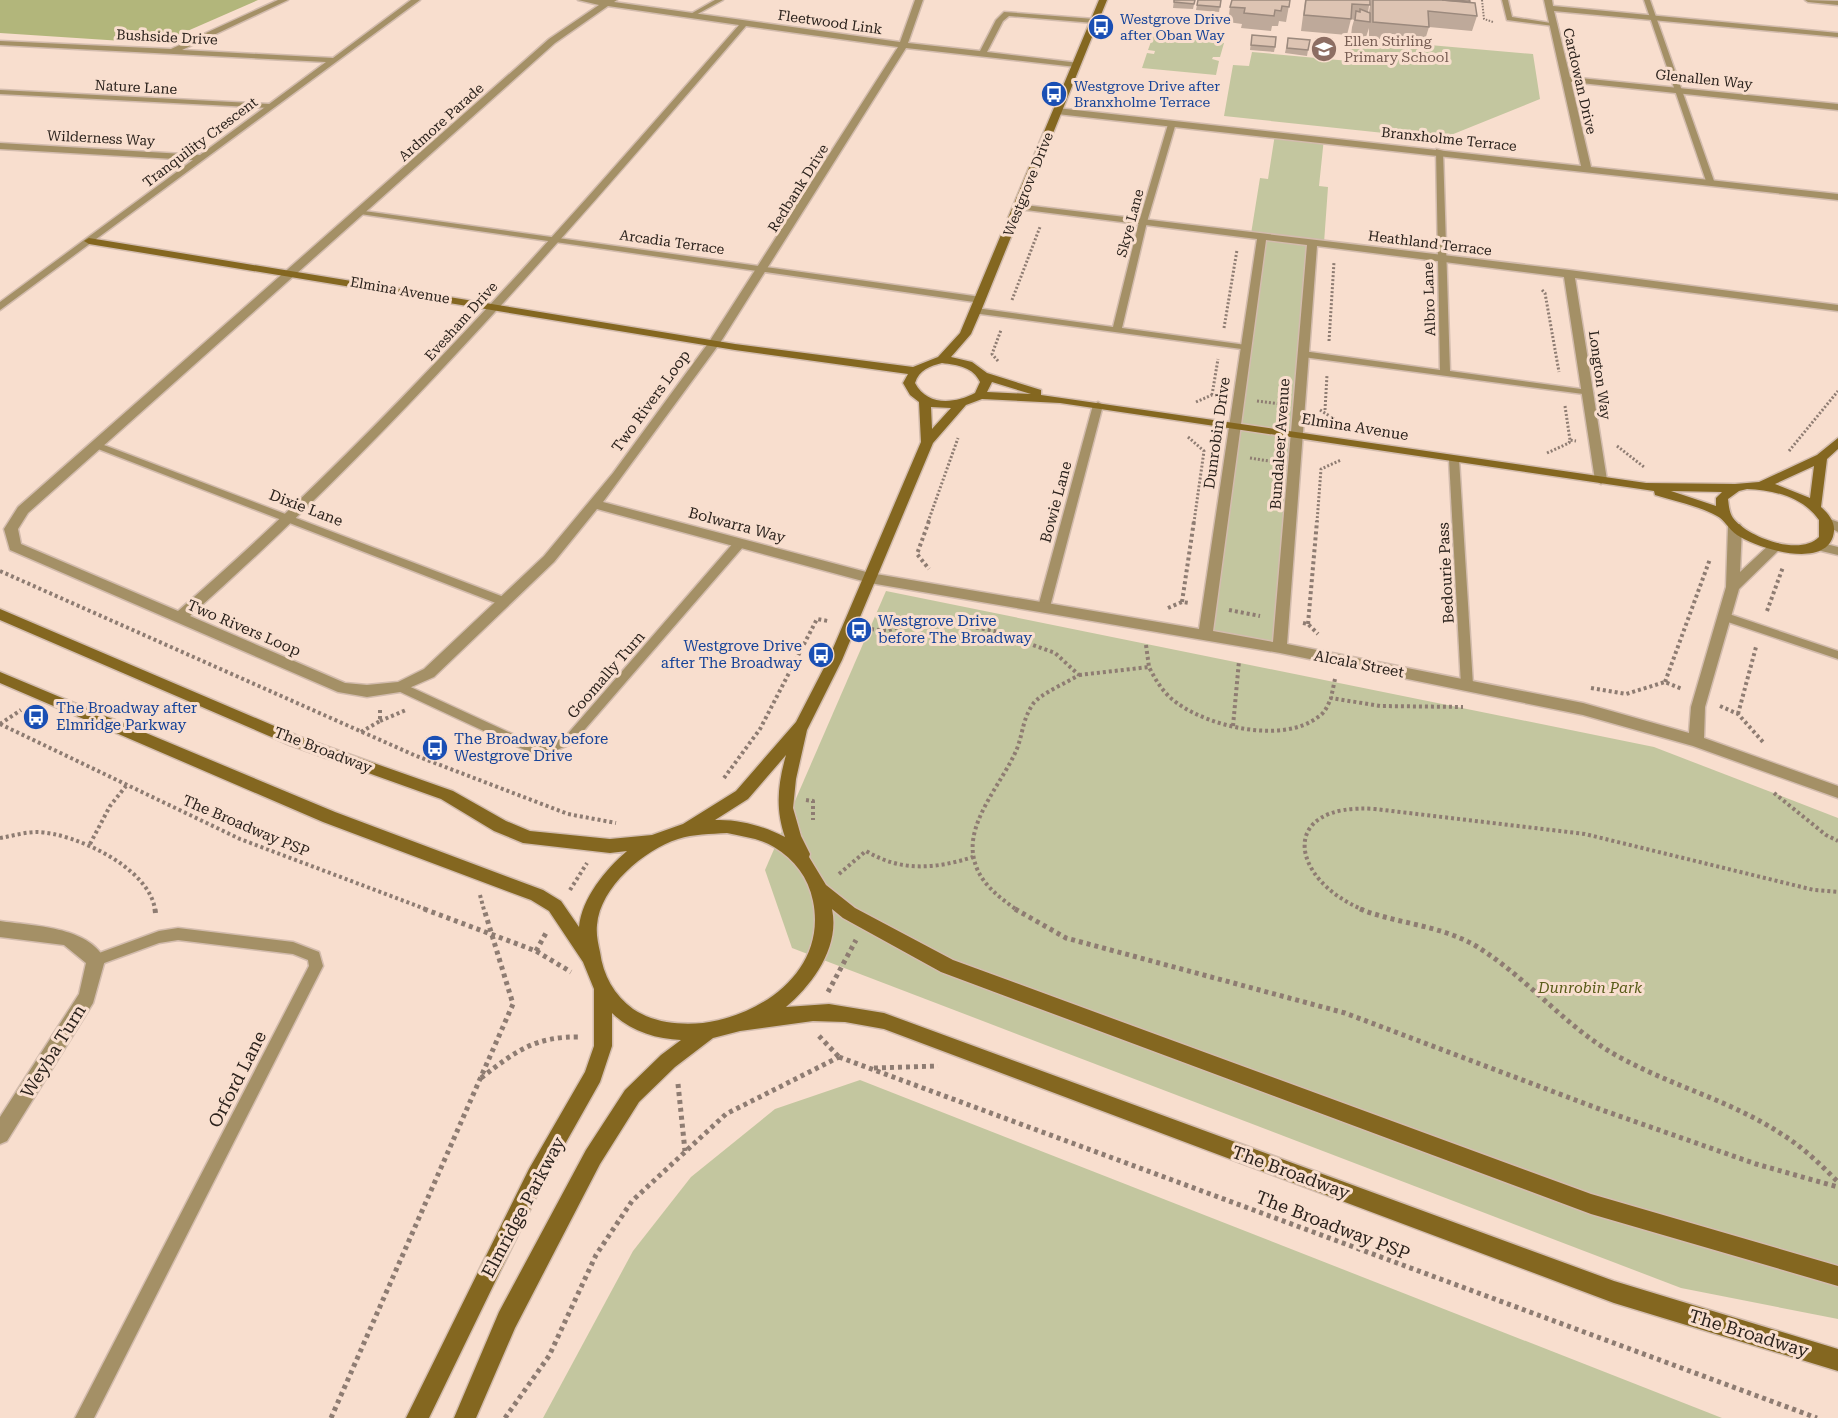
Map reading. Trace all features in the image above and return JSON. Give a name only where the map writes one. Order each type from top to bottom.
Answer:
[{"type":"street","points":[[174,51],[284,0]]},
{"type":"street","name":"Tranquility Crescent","points":[[0,307],[416,0]]},
{"type":"street","name":"Fleetwood Link","points":[[582,0],[610,2],[690,16],[903,46],[1076,65]]},
{"type":"street","name":"Redbank Drive","points":[[714,343],[764,269],[903,46],[919,0]]},
{"type":"street","name":"Westgrove Drive","points":[[942,360],[965,334],[981,300],[1103,0]]},
{"type":"street","name":"Ardmore Parade","points":[[292,272],[552,41],[610,2]]},
{"type":"street","points":[[1549,4],[1653,18],[1838,35]]},
{"type":"street","name":"Cardowan Drive","points":[[1549,4],[1586,167]]},
{"type":"street","points":[[982,55],[1000,20],[1007,14],[1094,21]]},
{"type":"street","name":"Evesham Drive","points":[[179,618],[238,568],[291,518],[410,399],[744,24]]},
{"type":"street","name":"Bushside Drive","points":[[0,42],[332,60]]},
{"type":"street","name":"Glenallen Way","points":[[1566,80],[1838,107]]},
{"type":"street","name":"Branxholme Terrace","points":[[1057,111],[1838,196]]},
{"type":"street","name":"Wilderness Way","points":[[0,146],[201,158]]},
{"type":"street","name":"Heathland Terrace","points":[[1018,206],[1838,308]]},
{"type":"street","name":"Dunrobin Drive","points":[[1205,635],[1262,236]]},
{"type":"street","name":"Elmina Avenue","points":[[89,240],[714,343],[852,364],[915,370]]},
{"type":"street","name":"Bundaleer Avenue","points":[[1280,648],[1312,242]]},
{"type":"street","name":"Two Rivers Loop","points":[[292,272],[22,510],[11,529],[15,547],[343,688],[367,691],[400,687],[429,673],[506,602],[549,559],[595,504],[714,343]]},
{"type":"street","name":"Longton Way","points":[[1569,273],[1601,480]]},
{"type":"street","points":[[965,334],[972,366]]},
{"type":"street","points":[[0,677],[329,817],[537,895],[555,906],[591,960],[602,990],[629,1017],[667,1033],[707,1032],[742,1023],[784,1000],[810,971],[824,938],[825,904],[817,882],[789,834],[785,815],[785,794],[801,726],[850,625],[927,442],[962,404],[980,395],[985,388],[984,376],[972,366],[942,360],[915,370],[909,383],[911,390],[925,400],[937,404],[962,404]]},
{"type":"street","name":"Elmina Avenue","points":[[852,364],[909,383]]},
{"type":"street","name":"Elmina Avenue","points":[[984,376],[1060,399]]},
{"type":"street","name":"Elmina Avenue","points":[[980,395],[1060,399],[1646,487],[1734,488],[1761,485]]},
{"type":"street","points":[[925,400],[927,442]]},
{"type":"street","points":[[1761,485],[1821,458],[1838,442]]},
{"type":"street","points":[[1815,507],[1821,458]]},
{"type":"street","points":[[1734,488],[1722,498],[1723,513],[1735,527],[1760,542],[1775,547],[1806,549],[1818,546],[1826,540],[1833,525],[1815,507],[1790,493],[1761,485]]},
{"type":"street","name":"Elmina Avenue","points":[[1646,487],[1723,513]]},
{"type":"street","name":"Bolwarra Way","points":[[595,504],[870,578]]},
{"type":"street","points":[[1696,741],[1701,697],[1733,587],[1735,527]]},
{"type":"street","points":[[1818,546],[1838,551]]},
{"type":"street","points":[[1733,587],[1775,547]]},
{"type":"street","name":"Alcala Street","points":[[870,578],[1280,648],[1583,709],[1696,741],[1838,792]]},
{"type":"street","name":"The Broadway","points":[[0,614],[296,741],[447,795],[500,826],[530,838],[610,846],[654,842]]},
{"type":"street","points":[[591,960],[588,924],[600,891],[623,863],[654,842],[682,832],[742,795],[801,726]]},
{"type":"street","points":[[682,832],[727,826],[762,833],[792,849],[817,882],[867,924],[946,966],[1557,1191],[1838,1276]]},
{"type":"street","points":[[0,929],[68,938],[96,960]]},
{"type":"street","name":"Weyba Turn","points":[[0,1134],[87,997],[96,960]]},
{"type":"street","name":"Elmridge Parkway","points":[[417,1418],[536,1176],[593,1076],[603,1046],[602,990]]},
{"type":"street","name":"The Broadway","points":[[742,1023],[806,1011],[847,1012],[884,1021],[1614,1292],[1838,1360]]},
{"type":"street","points":[[465,1418],[507,1320],[593,1156],[632,1096],[659,1069],[707,1032]]},
{"type":"lane","points":[[690,16],[720,0]]},
{"type":"lane","points":[[1505,0],[1509,19],[1554,24]]},
{"type":"lane","points":[[1647,0],[1710,181]]},
{"type":"lane","points":[[1808,0],[1838,3]]},
{"type":"lane","name":"Nature Lane","points":[[0,92],[270,106]]},
{"type":"lane","name":"Skye Lane","points":[[1117,330],[1143,222],[1172,123]]},
{"type":"lane","name":"Albro Lane","points":[[1439,152],[1445,374]]},
{"type":"lane","name":"Arcadia Terrace","points":[[360,212],[981,300]]},
{"type":"lane","points":[[976,311],[1246,348]]},
{"type":"lane","points":[[1303,354],[1587,393]]},
{"type":"lane","name":"Bowie Lane","points":[[1044,607],[1098,405]]},
{"type":"lane","name":"Dixie Lane","points":[[96,445],[506,602]]},
{"type":"lane","name":"Bedourie Pass","points":[[1454,459],[1467,685]]},
{"type":"lane","name":"Goomally Turn","points":[[400,687],[529,747],[550,748],[569,740],[739,544]]},
{"type":"lane","points":[[1726,617],[1838,655]]},
{"type":"lane","name":"Orford Lane","points":[[84,1418],[316,966],[315,956],[293,948],[178,934],[159,937],[96,960]]},
{"type":"path","points":[[1013,385],[1016,374],[1004,369],[992,354],[1038,228],[1048,225]]},
{"type":"path","points":[[1231,245],[1237,250],[1259,253]]},
{"type":"path","points":[[1212,395],[1237,250]]},
{"type":"path","points":[[1311,259],[1334,262],[1341,259]]},
{"type":"path","points":[[1324,410],[1334,262]]},
{"type":"path","points":[[1536,452],[1548,453],[1569,443],[1570,440],[1545,292],[1542,290]]},
{"type":"path","points":[[1787,454],[1838,391]]},
{"type":"path","points":[[1191,401],[1197,402],[1212,395],[1324,410],[1339,423],[1345,423]]},
{"type":"path","points":[[936,578],[917,554],[960,431]]},
{"type":"path","points":[[1615,435],[1617,446]]},
{"type":"path","points":[[1187,437],[1203,451],[1321,469]]},
{"type":"path","points":[[1570,440],[1617,446],[1645,468]]},
{"type":"path","points":[[1182,602],[1203,451]]},
{"type":"path","points":[[1665,682],[1713,552]]},
{"type":"path","points":[[0,571],[414,755],[568,814],[617,823],[627,822]]},
{"type":"path","points":[[1164,610],[1182,602],[1308,624],[1328,643],[1335,645],[1337,659],[1331,698],[1321,716],[1307,725],[1281,731],[1249,730],[1181,706],[1161,689],[1149,668],[1079,675],[1034,702],[1020,729],[1017,748],[977,821],[974,857],[979,875],[995,894],[1066,938],[1345,1013],[1613,1114],[1756,1164],[1838,1185]]},
{"type":"path","points":[[1233,726],[1243,613]]},
{"type":"path","points":[[716,785],[724,778],[760,729],[817,619],[886,632],[927,618],[994,631],[1054,653],[1079,675]]},
{"type":"path","points":[[1580,686],[1626,694],[1665,682],[1738,714],[1766,746]]},
{"type":"path","points":[[1331,698],[1380,706],[1472,706]]},
{"type":"path","points":[[0,724],[19,709],[27,713]]},
{"type":"path","name":"The Broadway PSP","points":[[0,724],[240,839],[536,951],[574,974]]},
{"type":"path","points":[[90,844],[98,824],[126,786]]},
{"type":"path","points":[[1769,788],[1826,835],[1838,841]]},
{"type":"path","points":[[1838,892],[1814,890],[1592,835],[1396,812],[1345,809],[1325,814],[1312,824],[1303,840],[1305,861],[1319,882],[1334,896],[1364,909],[1454,934],[1488,951],[1591,1041],[1645,1070],[1743,1110],[1774,1128],[1812,1155],[1838,1185]]},
{"type":"path","points":[[0,838],[37,832],[90,844],[119,862],[154,900],[159,937]]},
{"type":"path","points":[[839,874],[866,851],[880,861],[911,868],[949,865],[974,857]]},
{"type":"path","points":[[331,1418],[513,1004],[474,871]]},
{"type":"path","points":[[819,1011],[847,954],[867,924]]},
{"type":"path","points":[[481,1078],[522,1048],[538,1040],[556,1035],[584,1038],[587,1029]]},
{"type":"path","name":"The Broadway PSP","points":[[685,1152],[726,1114],[839,1057],[1650,1359],[1817,1418]]},
{"type":"path","points":[[505,1418],[549,1356],[602,1246],[632,1202],[685,1152],[678,1079],[659,1069]]},
{"type":"green space","points":[[0,0],[258,0],[169,39],[153,43],[0,33]]},
{"type":"green space","points":[[1153,36],[1224,43],[1220,57],[1212,59],[1219,61],[1216,75],[1142,68],[1147,53],[1154,54],[1155,51],[1148,50]]},
{"type":"green space","points":[[1350,38],[1533,54],[1540,99],[1441,139],[1224,116],[1233,65],[1249,66],[1252,52],[1349,61]]},
{"type":"green space","points":[[1275,134],[1324,138],[1319,186],[1328,187],[1324,243],[1312,242],[1280,648],[1205,635],[1262,236],[1251,234],[1260,178],[1268,179]]},
{"type":"green space","name":"Dunrobin Park","points":[[886,591],[1654,747],[1838,818],[1838,1319],[1681,1288],[792,948],[765,870]]},
{"type":"green space","points":[[860,1080],[1722,1418],[543,1418],[633,1251],[691,1177],[775,1109]]},
{"type":"building","points":[[1174,0],[1195,0],[1194,4],[1174,2]]},
{"type":"building","points":[[1198,0],[1221,0],[1220,7],[1197,5]]},
{"type":"building","points":[[1232,0],[1290,0],[1289,7],[1282,6],[1281,11],[1275,10],[1274,16],[1244,13],[1245,8],[1230,7]]},
{"type":"building","points":[[1306,0],[1370,0],[1370,5],[1352,4],[1351,19],[1304,15]]},
{"type":"building","points":[[1373,0],[1442,0],[1475,3],[1477,16],[1428,11],[1429,27],[1373,22]]},
{"type":"building","points":[[1442,0],[1469,0],[1470,2]]},
{"type":"building","points":[[1360,9],[1370,13],[1370,22],[1355,20],[1356,11],[1360,12]]},
{"type":"building","points":[[1252,35],[1276,37],[1275,47],[1251,45]]},
{"type":"building","points":[[1288,38],[1310,40],[1308,50],[1287,48]]},
{"type":"place","name":"Westgrove Drive after Oban Way","points":[[1101,27]]},
{"type":"place","name":"Ellen Stirling Primary School","points":[[1324,49]]},
{"type":"place","name":"Westgrove Drive after Branxholme Terrace","points":[[1054,94]]},
{"type":"place","name":"Westgrove Drive before The Broadway","points":[[859,630]]},
{"type":"place","name":"Westgrove Drive after The Broadway","points":[[821,655]]},
{"type":"place","name":"The Broadway after Elmridge Parkway","points":[[36,717]]},
{"type":"place","name":"The Broadway before Westgrove Drive","points":[[435,748]]}]
